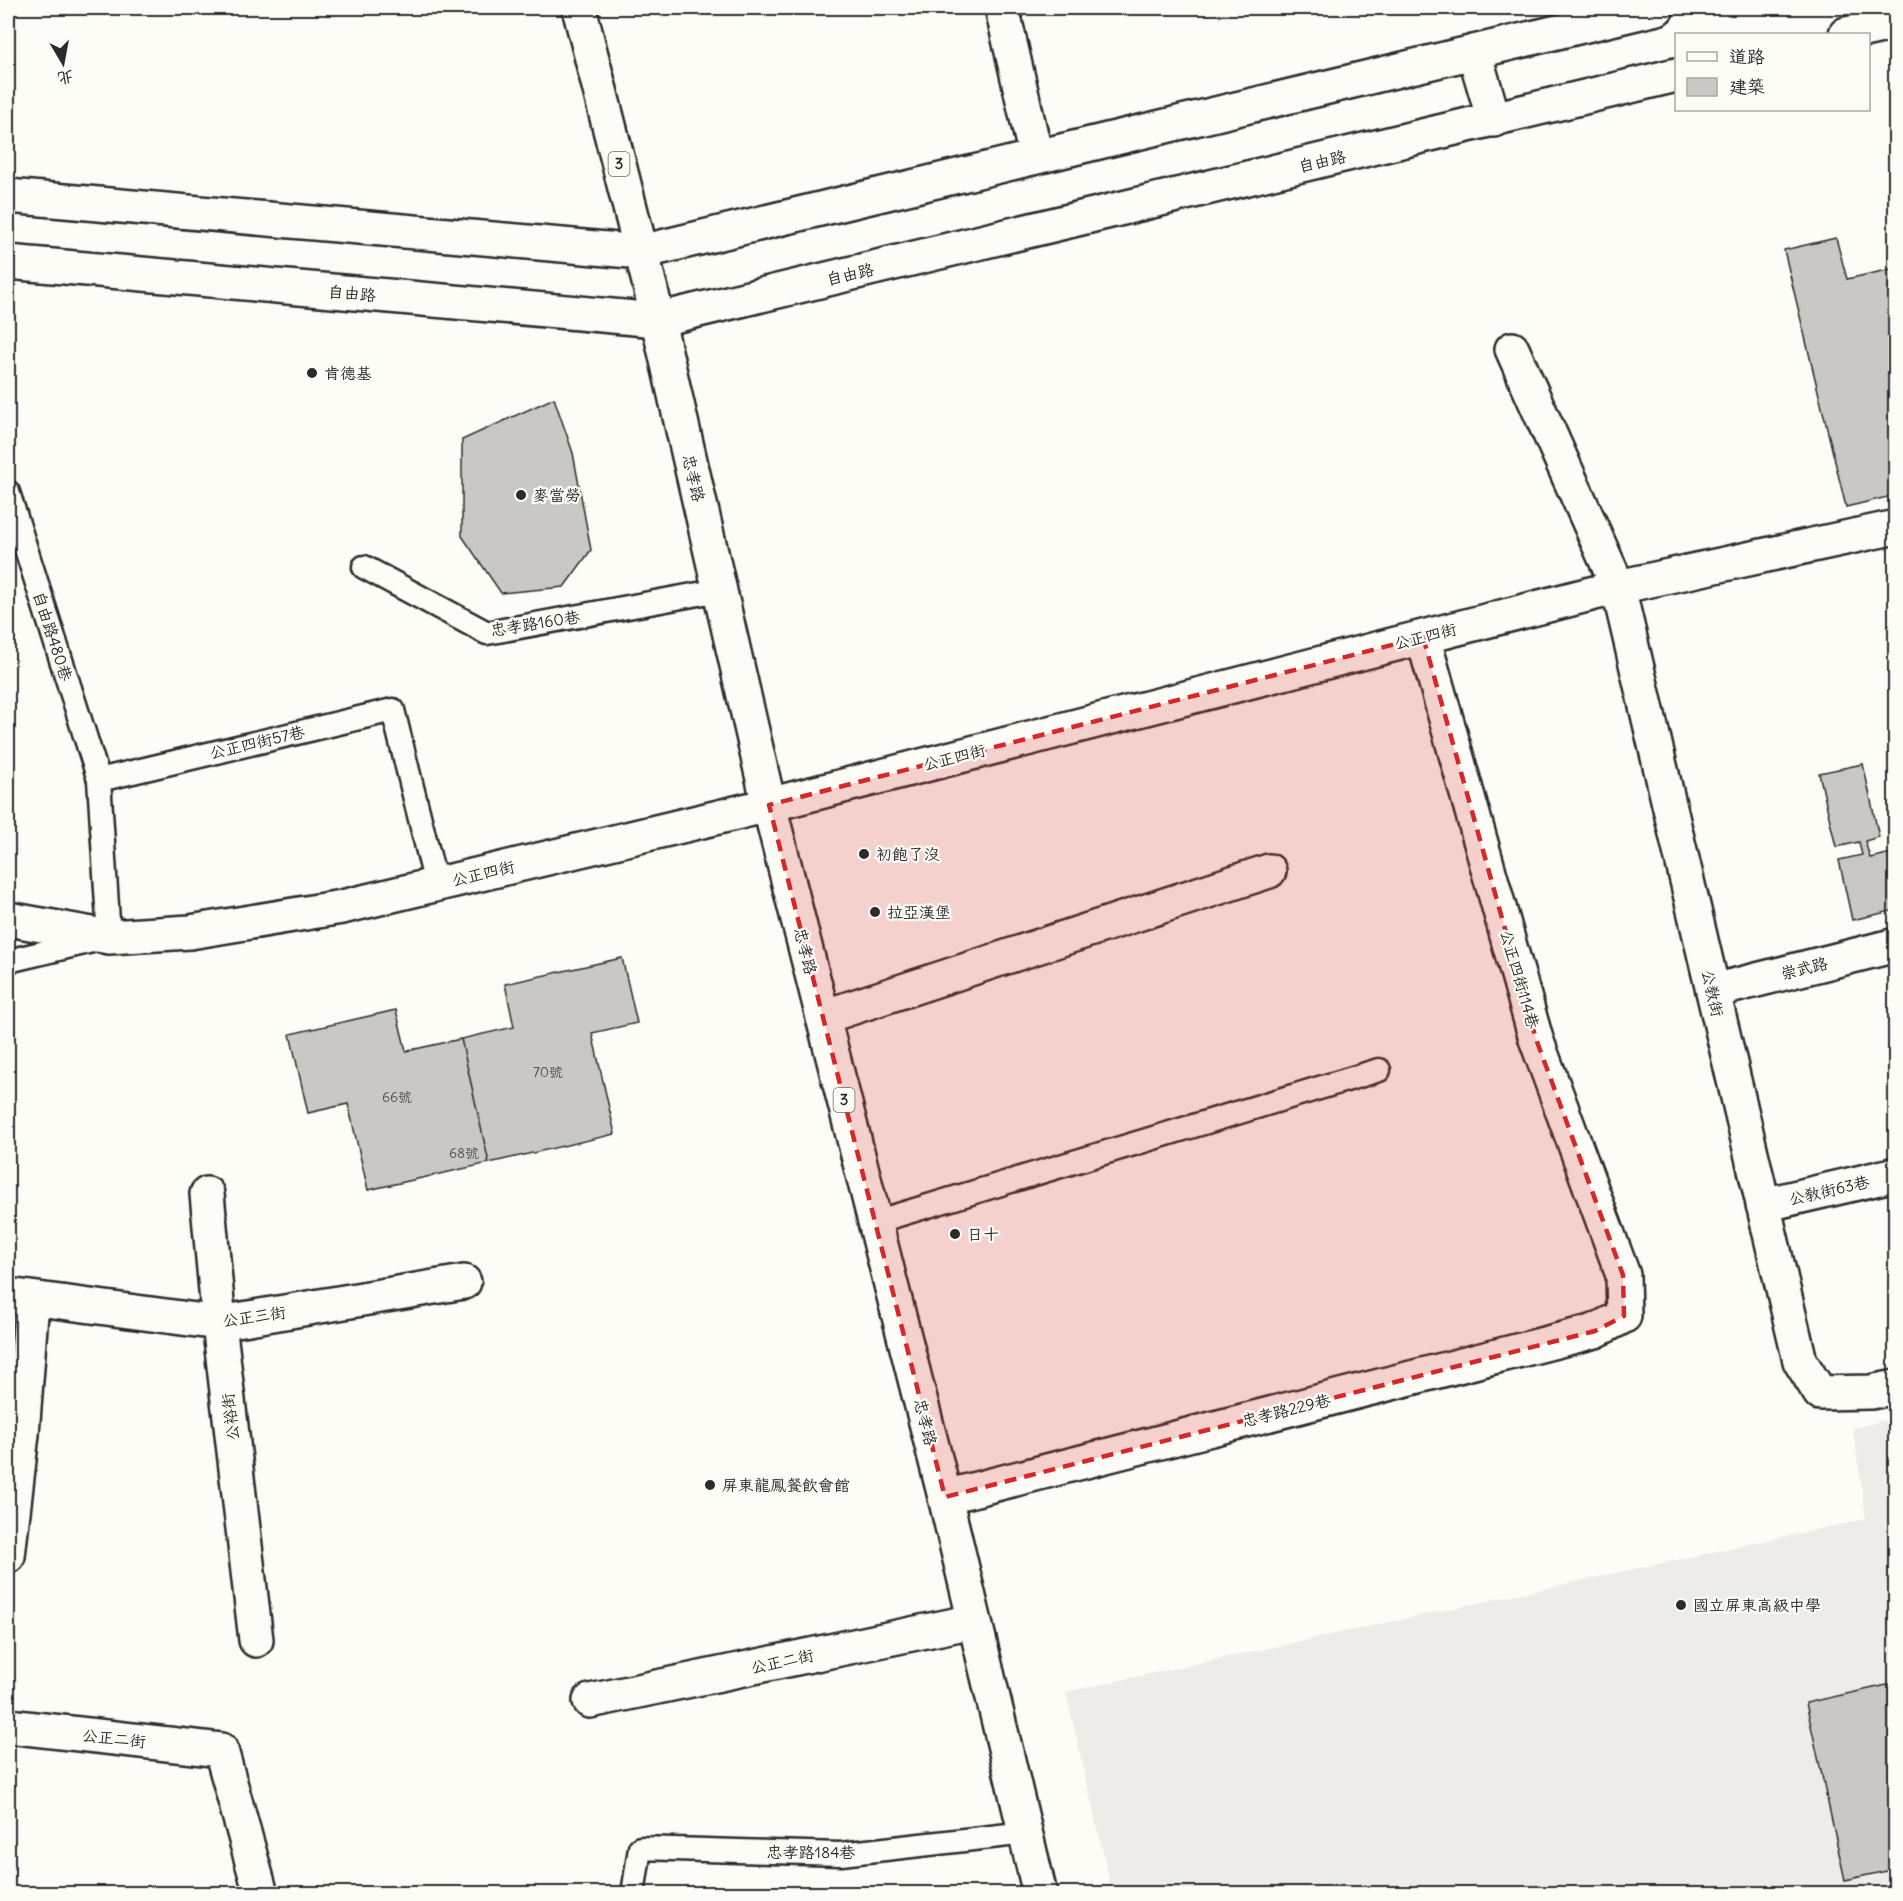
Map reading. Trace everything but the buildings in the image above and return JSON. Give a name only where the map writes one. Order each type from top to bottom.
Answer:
[{"type":"street","name":"忠孝路","points":[[579,8],[641,252],[769,805],[945,1497],[1040,1893]]},
{"type":"street","points":[[1002,8],[1036,157]]},
{"type":"street","points":[[8,196],[641,252],[1657,8]]},
{"type":"street","points":[[1851,33],[1896,23]]},
{"type":"street","points":[[1474,52],[1494,120]]},
{"type":"street","name":"自由路","points":[[8,262],[657,320],[1675,75]]},
{"type":"street","name":"公教街","points":[[1512,349],[1618,587],[1800,1361],[1820,1394],[1871,1392],[1896,1387]]},
{"type":"street","name":"公正四街","points":[[8,919],[109,937],[190,932],[342,907],[769,805],[1618,587],[1896,527]]},
{"type":"street","name":"公正四街114巷","points":[[1423,637],[1536,1039],[1623,1275],[1624,1316]]},
{"type":"street","points":[[823,1017],[1269,871]]},
{"type":"street","name":"崇武路","points":[[1713,992],[1896,945]]},
{"type":"street","name":"公教街63巷","points":[[1764,1205],[1896,1174]]},
{"type":"street","name":"公裕街","points":[[207,1194],[219,1323],[256,1640]]},
{"type":"street","name":"公正三街","points":[[20,1298],[219,1323],[464,1282]]},
{"type":"street","points":[[8,1556],[22,1434],[20,1298]]},
{"type":"street","name":"忠孝路229巷","points":[[945,1497],[1595,1331],[1624,1316]]},
{"type":"street","name":"公正二街","points":[[590,1701],[974,1621]]},
{"type":"street","name":"公正二街","points":[[8,1726],[221,1750],[261,1893]]},
{"type":"lane","name":"自由路480巷","points":[[8,492],[99,780]]},
{"type":"lane","name":"忠孝路160巷","points":[[364,567],[487,633],[720,590]]},
{"type":"lane","name":"公正四街57巷","points":[[99,780],[393,710],[436,884]]},
{"type":"lane","points":[[8,961],[109,937],[99,780]]},
{"type":"lane","points":[[875,1222],[1379,1070]]},
{"type":"lane","name":"忠孝路184巷","points":[[633,1893],[640,1848],[841,1854],[1026,1833]]},
{"type":"highlighted area","points":[[1423,637],[1536,1039],[1623,1275],[1624,1316],[1595,1331],[945,1497],[769,805]]},
{"type":"shaded area","name":"國立屏東高級中學","points":[[1895,1418],[1895,1893],[1112,1893],[1066,1692],[1866,1519],[1853,1428]]},
{"type":"place","name":"肯德基","points":[[312,373]]},
{"type":"place","name":"麥當勞","points":[[521,495]]},
{"type":"place","name":"初飽了沒","points":[[864,854]]},
{"type":"place","name":"拉亞漢堡","points":[[875,912]]},
{"type":"place","name":"日十","points":[[955,1234]]},
{"type":"place","name":"屏東龍鳳餐飲會館","points":[[710,1485]]},
{"type":"place","name":"國立屏東高級中學","points":[[1681,1605]]}]
